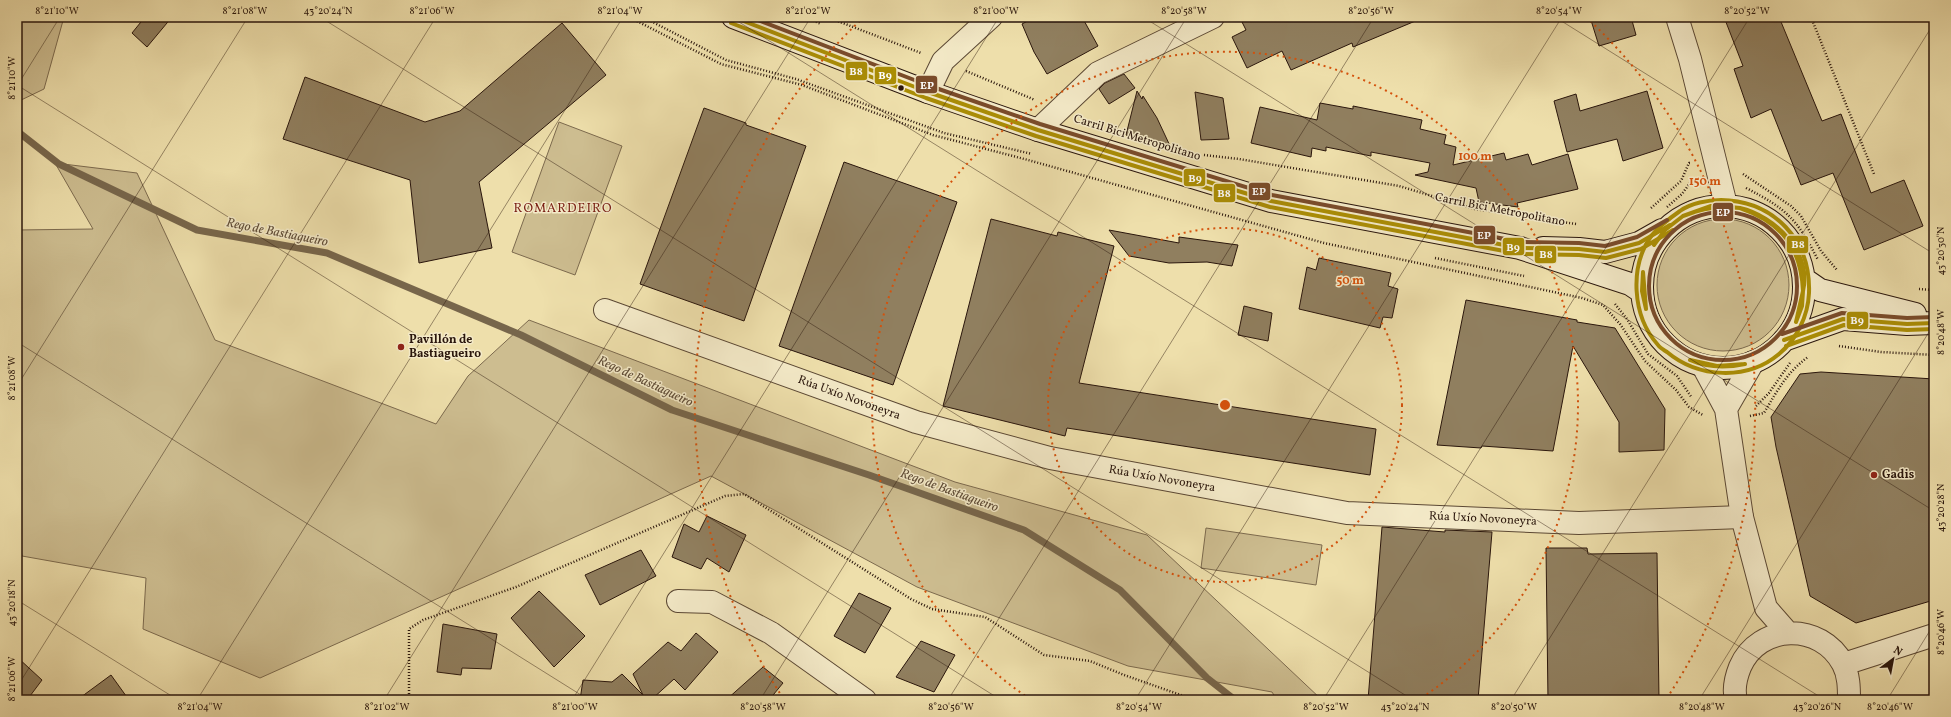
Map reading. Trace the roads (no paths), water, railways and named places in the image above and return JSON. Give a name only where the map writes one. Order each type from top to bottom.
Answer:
[{"type":"street","points":[[733,17],[928,92],[1038,130],[1271,201],[1520,248],[1630,284],[1642,292]]},
{"type":"street","points":[[928,92],[942,61],[991,17]]},
{"type":"street","points":[[1038,130],[1098,73],[1213,17]]},
{"type":"street","points":[[1677,17],[1690,60],[1715,167],[1726,205]]},
{"type":"street","points":[[1520,248],[1579,249],[1605,252],[1639,243],[1665,218],[1683,216],[1697,210],[1726,205],[1740,207],[1755,212],[1778,228],[1792,244],[1800,261],[1804,279],[1803,301],[1789,350]]},
{"type":"street","points":[[1665,218],[1657,239],[1648,255],[1643,273],[1642,292],[1647,317],[1660,339],[1680,356],[1703,366],[1729,368],[1753,362],[1770,353],[1789,350],[1844,319],[1907,324],[1934,323]]},
{"type":"street","points":[[1804,279],[1820,290],[1934,317]]},
{"type":"street","name":"Rúa Uxío Novoneyra","points":[[605,310],[916,422],[1050,458],[1339,511],[1579,523],[1742,517]]},
{"type":"street","points":[[1726,413],[1753,362]]},
{"type":"street","points":[[1703,366],[1726,413],[1742,517],[1766,608],[1787,632]]},
{"type":"street","points":[[678,601],[712,602],[771,633],[865,700]]},
{"type":"street","points":[[1757,644],[1766,608]]},
{"type":"street","points":[[1736,700],[1736,676],[1744,658],[1757,644],[1771,636],[1787,632],[1804,633],[1820,640],[1834,650],[1844,664],[1849,682],[1848,700]]},
{"type":"street","points":[[1844,664],[1934,635]]},
{"type":"waterway","name":"Rego de Bastiagueiro","points":[[17,131],[59,164],[197,230],[327,253],[521,335],[672,410],[869,475],[1024,530],[1120,590],[1207,678],[1235,700]]},
{"type":"place","name":"Pavillón de Bastiagueiro","points":[[401,347]]},
{"type":"place","name":"Gadis","points":[[1874,475]]},
{"type":"district","name":"ROMARDEIRO","points":[[563,209]]}]
